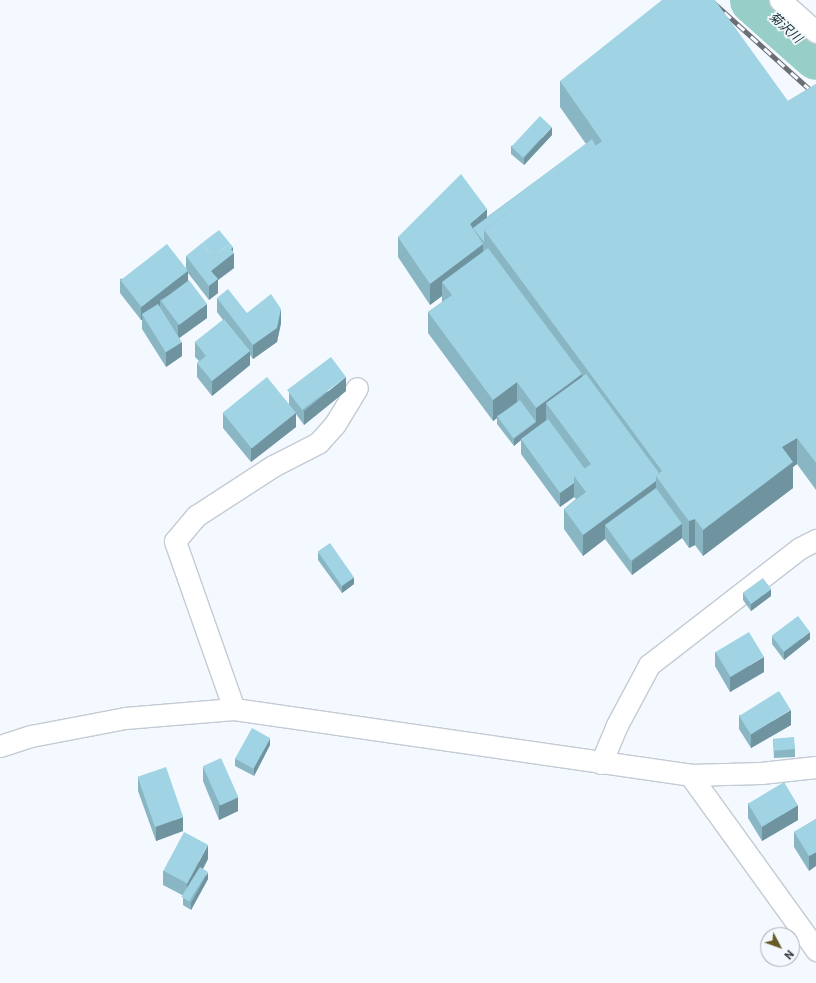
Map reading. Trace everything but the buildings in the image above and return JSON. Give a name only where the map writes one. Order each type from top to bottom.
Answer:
[{"type":"street","points":[[780,0],[816,32]]},
{"type":"street","points":[[234,708],[175,541],[196,516],[274,466],[318,443],[335,424],[357,388]]},
{"type":"street","points":[[601,763],[616,725],[649,665],[800,548],[816,540]]},
{"type":"street","points":[[0,746],[31,736],[125,718],[234,708],[690,775],[761,773],[816,767]]},
{"type":"street","points":[[690,775],[816,950]]},
{"type":"waterway","name":"菊沢川","points":[[753,0],[816,56]]},
{"type":"railway","points":[[711,0],[816,95]]}]
